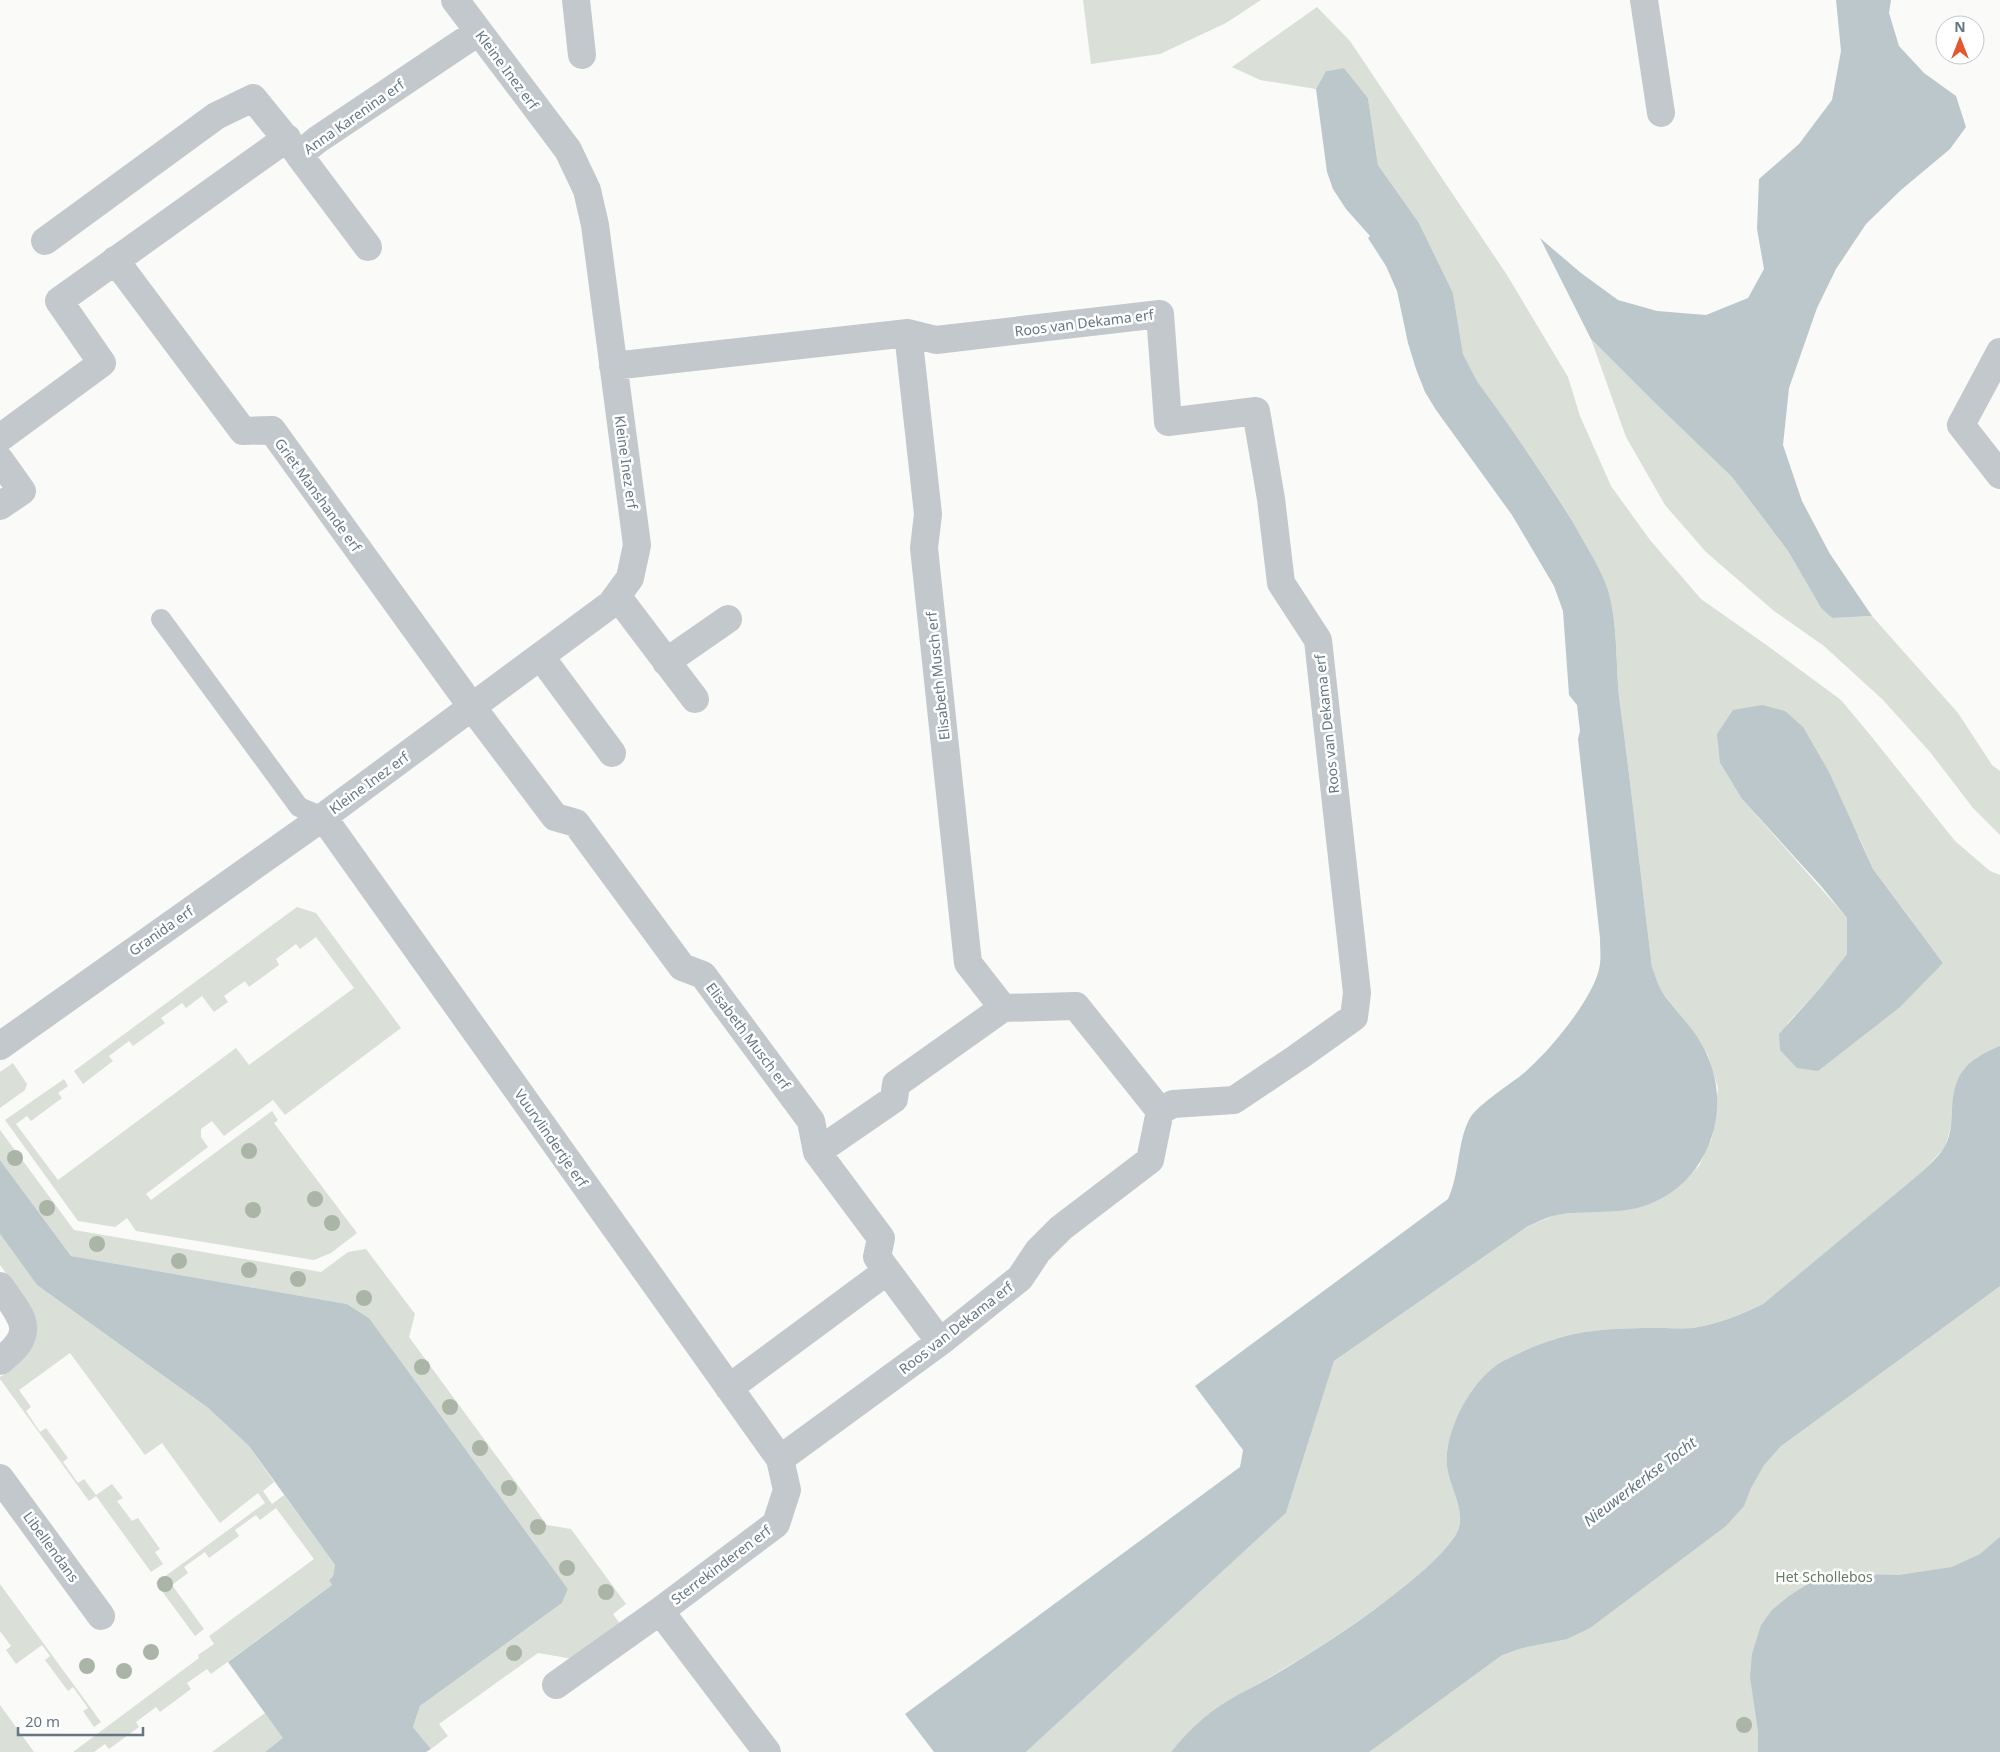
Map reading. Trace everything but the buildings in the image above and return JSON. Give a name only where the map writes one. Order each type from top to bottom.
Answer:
[{"type":"street","name":"Kleine Inez erf","points":[[323,816],[611,604],[630,578],[637,545],[595,225],[587,190],[568,150],[455,0]]},
{"type":"street","points":[[576,0],[582,55]]},
{"type":"street","points":[[1644,0],[1661,114]]},
{"type":"street","name":"Anna Karenina erf","points":[[368,247],[293,146],[317,140],[478,32]]},
{"type":"street","points":[[0,506],[22,491],[1,442],[102,363],[59,301],[116,260],[293,146],[253,98],[216,116],[45,241]]},
{"type":"street","name":"Griet Manshande erf","points":[[116,260],[243,431],[272,430],[472,707]]},
{"type":"street","name":"Roos van Dekama erf","points":[[613,366],[908,333],[936,340],[1160,314],[1168,422],[1256,411],[1281,583],[1318,640],[1357,993],[1354,1017],[1234,1100],[1173,1104],[1160,1111],[1150,1160],[1061,1228],[1038,1251],[1020,1278],[940,1342],[780,1459]]},
{"type":"street","name":"Elisabeth Musch erf","points":[[908,333],[928,514],[924,548],[968,963],[1003,1008]]},
{"type":"street","points":[[2000,352],[1961,425],[2000,475]]},
{"type":"street","points":[[617,596],[695,699]]},
{"type":"street","points":[[666,662],[728,619]]},
{"type":"street","points":[[540,657],[612,753]]},
{"type":"street","name":"Elisabeth Musch erf","points":[[472,707],[555,817],[576,823],[682,967],[703,975],[811,1121],[817,1152],[880,1238],[877,1257],[940,1342]]},
{"type":"street","name":"Granida erf","points":[[0,1046],[323,816]]},
{"type":"street","name":"Vuurvlindertje erf","points":[[323,816],[780,1459]]},
{"type":"street","points":[[817,1152],[894,1099],[896,1084],[1003,1008],[1076,1006],[1160,1111]]},
{"type":"street","points":[[729,1388],[887,1271]]},
{"type":"street","points":[[0,1286],[20,1315],[24,1328],[16,1349],[0,1361]]},
{"type":"street","name":"Sterrekinderen erf","points":[[556,1685],[660,1611],[776,1524],[787,1490],[780,1459]]},
{"type":"street","name":"Libellendans","points":[[0,1478],[101,1616]]},
{"type":"street","name":"Sterrekinderen erf","points":[[660,1611],[767,1752]]},
{"type":"lane","points":[[161,619],[299,807],[323,816]]},
{"type":"green space","points":[[1083,0],[1261,0],[1226,23],[1160,54],[1091,64]]},
{"type":"green space","points":[[1317,7],[1350,41],[1507,275],[1568,377],[1580,416],[1611,486],[1650,540],[1701,599],[1841,700],[1955,841],[1990,871],[2000,875],[2000,1046],[1976,1058],[1953,1100],[1952,1123],[1945,1147],[1924,1170],[1763,1304],[1729,1319],[1693,1328],[1618,1329],[1570,1335],[1524,1351],[1503,1361],[1492,1369],[1481,1380],[1462,1407],[1450,1438],[1447,1467],[1460,1512],[1458,1530],[1454,1539],[1406,1585],[1372,1611],[1302,1658],[1212,1711],[1190,1730],[1171,1752],[1026,1752],[1286,1513],[1334,1361],[1528,1226],[1556,1215],[1652,1203],[1678,1187],[1699,1166],[1712,1138],[1718,1088],[1708,1055],[1698,1038],[1660,989],[1652,967],[1618,690],[1613,612],[1603,576],[1563,505],[1477,381],[1463,354],[1453,293],[1419,223],[1378,165],[1368,98],[1344,68],[1326,71],[1316,89],[1260,80],[1232,67]],"holes":[[[1720,763],[1859,837],[1873,869],[1943,963],[1818,1070],[1787,1024],[1821,987],[1847,954],[1847,918],[1742,799]]]},
{"type":"green space","points":[[1591,339],[1732,477],[1788,551],[1821,608],[1832,618],[1872,616],[1958,713],[1992,765],[2000,771],[2000,835],[1973,808],[1930,752],[1883,700],[1824,646],[1774,611],[1706,552],[1665,505],[1626,437]]},
{"type":"green space","points":[[297,907],[316,913],[401,1028],[285,1115],[273,1100],[224,1136],[212,1121],[201,1129],[201,1137],[208,1147],[146,1194],[151,1200],[272,1111],[278,1120],[274,1123],[357,1233],[331,1253],[314,1260],[136,1231],[127,1218],[115,1227],[78,1221],[5,1120],[64,1079],[68,1086],[58,1093],[62,1098],[31,1121],[27,1116],[16,1124],[58,1180],[236,1048],[249,1065],[354,988],[316,937],[300,949],[296,944],[276,959],[279,965],[249,987],[245,981],[224,996],[228,1002],[214,1012],[202,996],[186,1008],[182,1003],[161,1018],[165,1023],[133,1046],[129,1041],[109,1056],[113,1061],[83,1084],[74,1071]]},
{"type":"green space","points":[[13,1063],[27,1084],[25,1090],[0,1108],[0,1072]]},
{"type":"green space","points":[[0,1130],[74,1230],[321,1272],[348,1252],[366,1249],[415,1314],[409,1337],[547,1525],[571,1529],[626,1604],[613,1614],[620,1624],[573,1659],[538,1653],[439,1724],[448,1736],[431,1749],[413,1727],[420,1706],[562,1603],[568,1589],[369,1318],[347,1304],[71,1256],[0,1160]]},
{"type":"green space","name":"Het Schollebos","points":[[2000,1224],[2000,1752],[1301,1752]]},
{"type":"green space","points":[[0,1234],[37,1285],[207,1407],[249,1446],[274,1482],[263,1491],[272,1504],[284,1495],[335,1565],[333,1576],[329,1580],[332,1585],[211,1674],[207,1669],[187,1683],[191,1689],[160,1712],[156,1707],[136,1722],[139,1727],[109,1749],[105,1744],[94,1752],[73,1752],[199,1658],[198,1655],[214,1644],[209,1636],[314,1559],[276,1508],[260,1520],[256,1515],[235,1530],[239,1536],[209,1558],[205,1552],[184,1567],[188,1573],[172,1585],[204,1629],[195,1636],[156,1583],[265,1503],[258,1493],[220,1523],[162,1443],[145,1455],[70,1353],[19,1390],[31,1407],[26,1411],[40,1432],[46,1428],[68,1458],[63,1462],[78,1483],[84,1479],[96,1495],[112,1484],[123,1498],[117,1501],[132,1521],[138,1518],[160,1549],[155,1552],[163,1564],[151,1572],[96,1496],[89,1501],[0,1379],[0,1377],[24,1358],[26,1300],[0,1265]]},
{"type":"green space","points":[[0,1584],[101,1722],[94,1727],[83,1711],[88,1708],[73,1687],[68,1691],[45,1660],[50,1656],[42,1645],[16,1664],[6,1650],[11,1646],[0,1631]]},
{"type":"green space","points":[[0,1705],[34,1752],[0,1752]]},
{"type":"green space","points":[[265,1713],[284,1738],[265,1752],[212,1752]]},
{"type":"water","points":[[1836,0],[1891,0],[1889,13],[1899,46],[1924,73],[1956,96],[1966,127],[1950,149],[1901,190],[1866,224],[1836,269],[1817,308],[1789,388],[1783,445],[1802,501],[1830,554],[1872,616],[1832,618],[1821,608],[1788,551],[1732,477],[1591,339],[1540,238],[1581,273],[1618,300],[1657,311],[1706,315],[1748,298],[1764,269],[1757,229],[1759,179],[1799,144],[1832,100],[1841,51]]},
{"type":"water","points":[[1344,68],[1368,98],[1378,165],[1419,223],[1453,293],[1463,354],[1477,381],[1527,452],[1574,524],[1606,584],[1615,628],[1618,690],[1652,967],[1662,991],[1694,1032],[1708,1057],[1715,1080],[1717,1104],[1714,1127],[1707,1149],[1695,1169],[1680,1186],[1660,1199],[1628,1210],[1557,1215],[1528,1226],[1334,1361],[1286,1513],[1026,1752],[934,1752],[905,1714],[1240,1467],[1243,1450],[1195,1386],[1448,1199],[1455,1179],[1463,1137],[1470,1118],[1485,1102],[1530,1068],[1555,1041],[1589,993],[1600,964],[1600,938],[1578,739],[1580,731],[1577,705],[1569,695],[1563,611],[1554,586],[1512,515],[1425,392],[1408,343],[1397,291],[1386,266],[1368,238],[1370,236],[1346,209],[1333,189],[1327,172],[1316,89],[1326,71]]},
{"type":"water","points":[[1762,705],[1785,711],[1803,727],[1829,772],[1873,869],[1943,963],[1900,1007],[1818,1071],[1797,1068],[1780,1050],[1779,1034],[1821,987],[1847,954],[1847,918],[1821,886],[1742,799],[1720,763],[1717,734],[1733,710]]},
{"type":"water","name":"Nieuwerkerkse Tocht","points":[[2000,1046],[2000,1286],[1781,1446],[1764,1465],[1751,1488],[1744,1506],[1726,1526],[1590,1628],[1567,1639],[1522,1648],[1502,1655],[1369,1752],[1171,1752],[1190,1730],[1212,1711],[1305,1657],[1339,1634],[1390,1598],[1432,1563],[1449,1545],[1458,1530],[1460,1521],[1458,1503],[1447,1467],[1450,1438],[1462,1407],[1481,1380],[1492,1369],[1503,1361],[1524,1351],[1570,1335],[1618,1329],[1693,1328],[1729,1319],[1763,1304],[1935,1159],[1949,1137],[1953,1096],[1959,1076],[1971,1062]]},
{"type":"water","points":[[0,1160],[71,1256],[347,1304],[369,1318],[568,1589],[562,1603],[420,1706],[413,1727],[431,1749],[426,1752],[265,1752],[283,1738],[228,1662],[332,1585],[329,1580],[333,1576],[335,1565],[249,1446],[207,1407],[37,1285],[0,1234]]},
{"type":"water","points":[[2000,1537],[2000,1752],[1758,1752],[1758,1731],[1750,1677],[1752,1654],[1761,1625],[1772,1610],[1789,1596],[1817,1578],[1847,1574],[1899,1575],[1952,1567],[1980,1554]]}]
